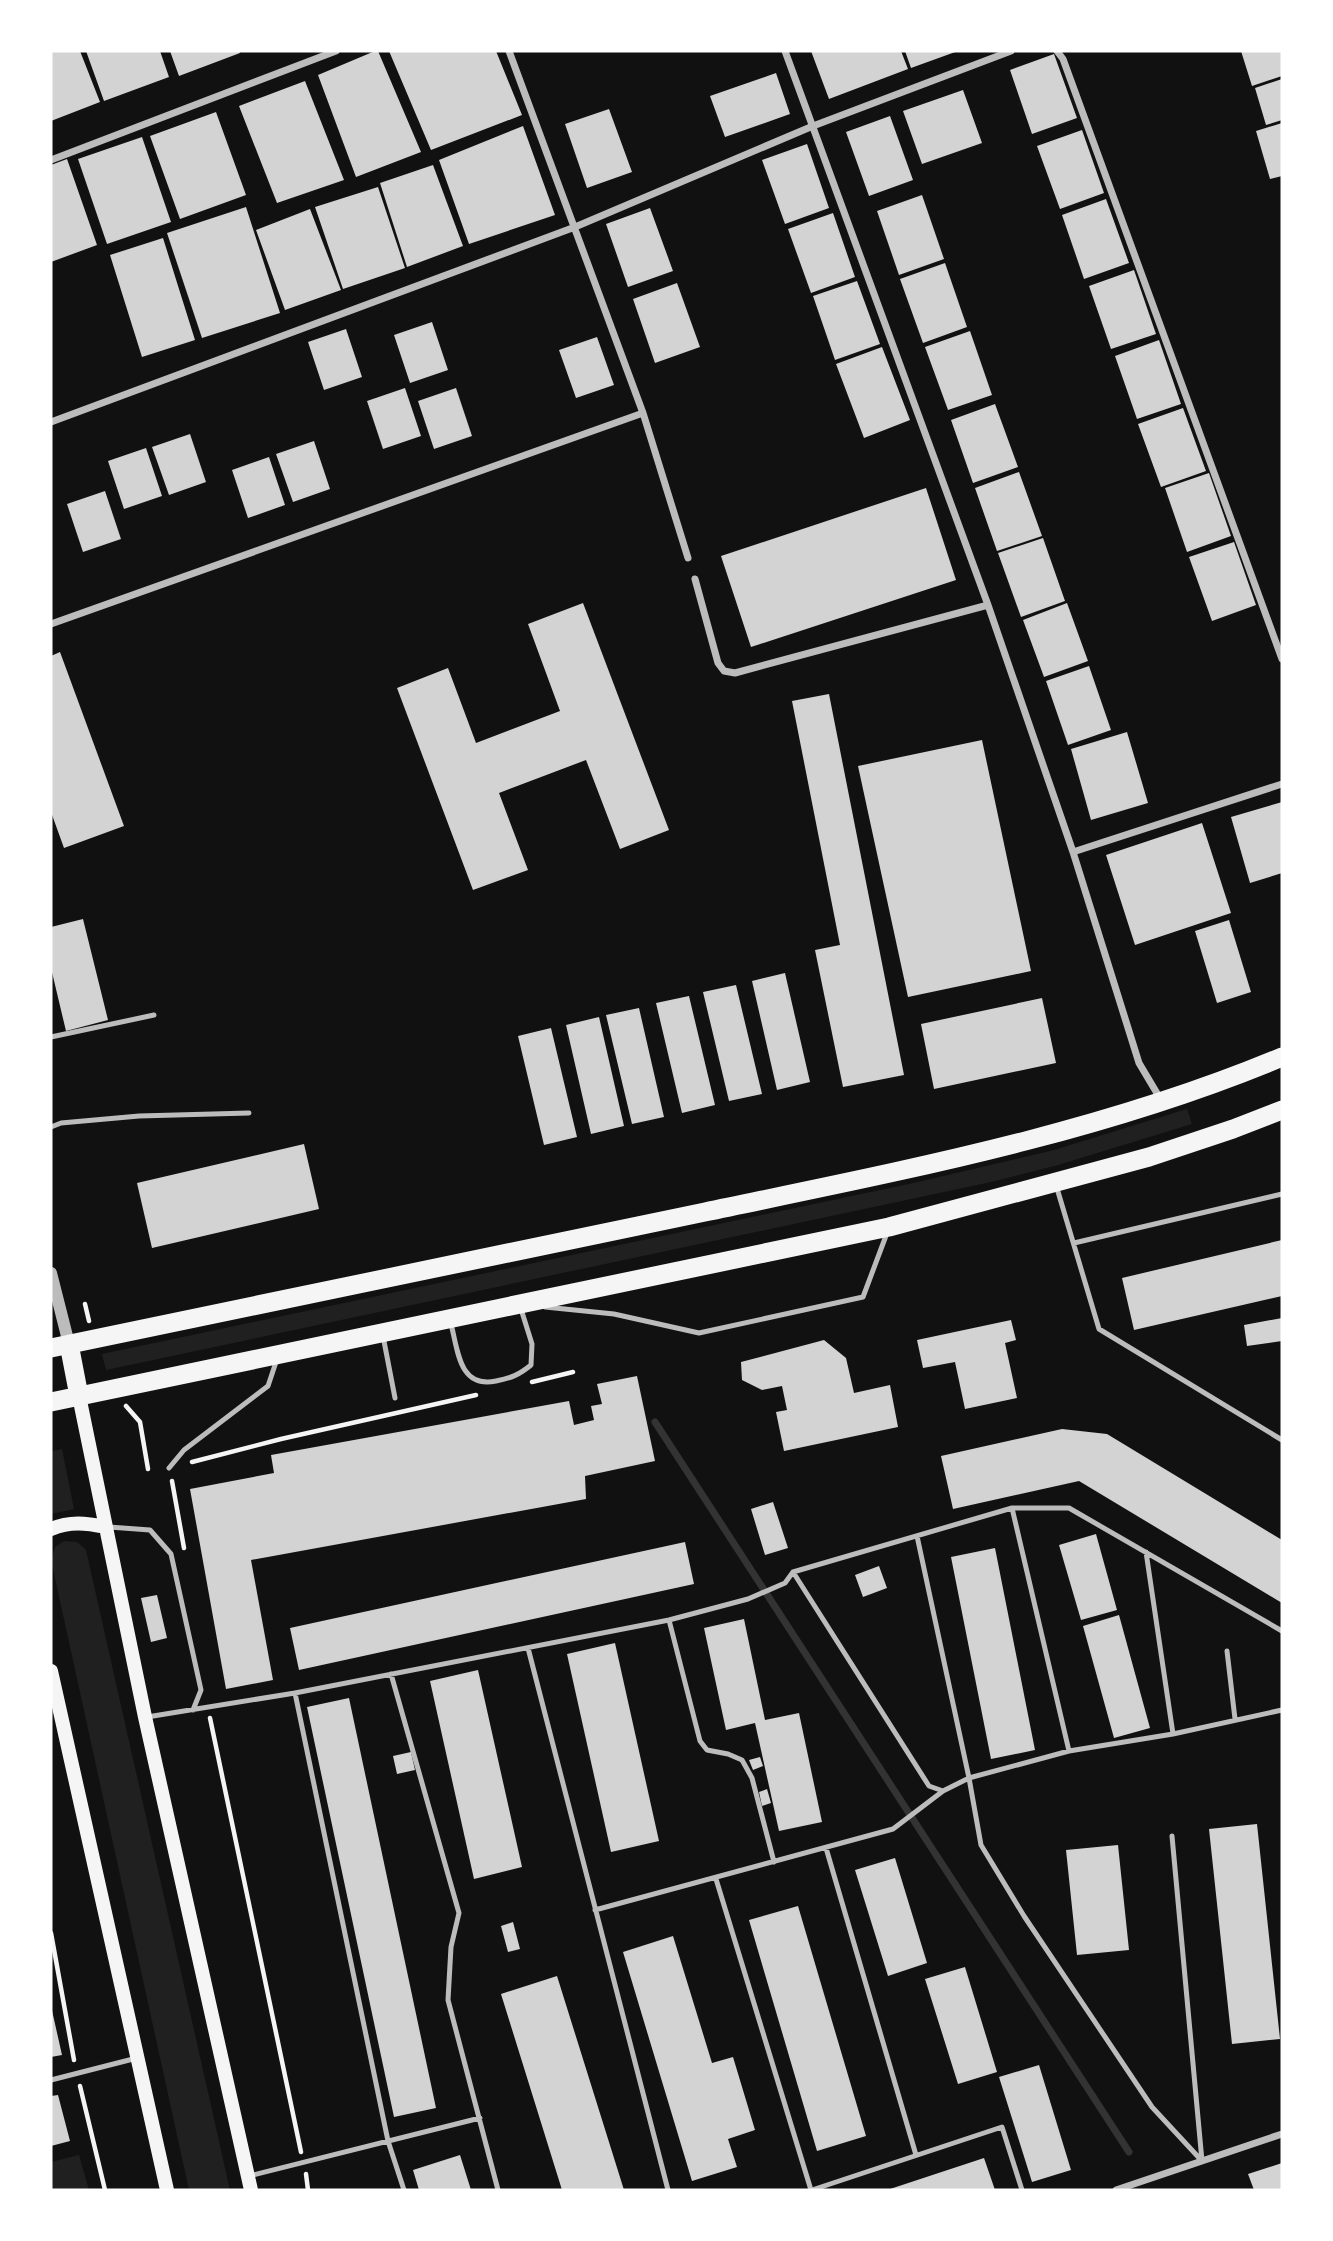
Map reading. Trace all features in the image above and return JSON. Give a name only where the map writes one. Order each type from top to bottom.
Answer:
[{"type":"highway","points":[[79,1396],[60,1346],[876,1176],[1049,1136],[1218,1084],[1282,1057]]},
{"type":"highway","points":[[51,1402],[889,1227],[1149,1157],[1282,1110]]},
{"type":"main road","points":[[79,1396],[145,1717],[249,2183]]},
{"type":"main road","points":[[51,1529],[62,1524],[85,1522],[106,1527]]},
{"type":"main road","points":[[51,1671],[167,2190]]},
{"type":"street","points":[[51,160],[336,51]]},
{"type":"street","points":[[509,51],[643,413],[688,558]]},
{"type":"street","points":[[785,51],[988,605],[1073,852],[1139,1063],[1163,1102]]},
{"type":"street","points":[[51,422],[575,227],[813,126],[1011,51]]},
{"type":"street","points":[[1058,51],[1282,659]]},
{"type":"street","points":[[51,624],[643,413]]},
{"type":"street","points":[[695,579],[718,663],[724,671],[735,673],[988,605]]},
{"type":"street","points":[[1073,852],[1282,784]]},
{"type":"street","points":[[51,1273],[60,1346]]},
{"type":"street","points":[[1116,2190],[1282,2134]]},
{"type":"lane","points":[[51,1037],[155,1016]]},
{"type":"lane","points":[[51,1127],[61,1123],[139,1116],[249,1113]]},
{"type":"lane","points":[[1055,1182],[1100,1329],[1282,1440]]},
{"type":"lane","points":[[1074,1243],[1282,1194]]},
{"type":"lane","points":[[450,1320],[463,1368],[473,1380],[483,1384],[516,1377],[531,1365],[532,1344],[520,1304],[614,1314],[699,1333],[863,1297],[889,1227]]},
{"type":"lane","points":[[383,1333],[395,1398]]},
{"type":"lane","points":[[169,1468],[184,1450],[268,1386],[279,1353]]},
{"type":"lane","points":[[1012,1508],[1069,1751]]},
{"type":"lane","points":[[145,1717],[295,1693],[669,1620],[748,1599],[785,1583],[793,1572],[1012,1508],[1069,1508],[1282,1631]]},
{"type":"lane","points":[[106,1527],[150,1530],[172,1554],[201,1689],[192,1710]]},
{"type":"lane","points":[[917,1536],[981,1844],[1024,1916],[1152,2107],[1202,2161]]},
{"type":"lane","points":[[1146,1552],[1173,1734]]},
{"type":"lane","points":[[793,1572],[929,1786],[943,1791]]},
{"type":"lane","points":[[669,1620],[700,1741],[707,1750],[742,1760],[752,1778],[774,1862]]},
{"type":"lane","points":[[528,1648],[668,2190]]},
{"type":"lane","points":[[1227,1651],[1235,1719]]},
{"type":"lane","points":[[391,1674],[459,1913],[451,1947],[448,2000],[498,2190]]},
{"type":"lane","points":[[295,1693],[388,2141],[404,2190]]},
{"type":"lane","points":[[595,1910],[893,1829],[943,1791],[969,1778],[1069,1751],[1173,1734],[1282,1710]]},
{"type":"lane","points":[[1171,1836],[1202,2161]]},
{"type":"lane","points":[[826,1848],[916,2155]]},
{"type":"lane","points":[[716,1879],[811,2190],[1002,2127],[1022,2190]]},
{"type":"lane","points":[[51,2080],[137,2058]]},
{"type":"lane","points":[[249,2183],[303,2161],[480,2118]]},
{"type":"path","points":[[521,1384],[573,1372]]},
{"type":"path","points":[[185,1554],[169,1468],[281,1439],[481,1394]]},
{"type":"path","points":[[208,1709],[308,2190]]},
{"type":"shaded area","points":[[1187,1109],[1192,1124],[1058,1165],[991,1182],[106,1370],[102,1354],[918,1182],[1054,1150]]},
{"type":"shaded area","points":[[62,1449],[74,1509],[51,1514],[51,1451]]},
{"type":"shaded area","points":[[64,1541],[77,1542],[86,1550],[230,2190],[189,2190],[51,1560],[55,1547]]},
{"type":"shaded area","points":[[79,2155],[89,2190],[51,2190],[51,2162]]},
{"type":"building","points":[[51,51],[80,51],[100,102],[51,121]]},
{"type":"building","points":[[86,51],[160,51],[169,77],[104,101]]},
{"type":"building","points":[[170,51],[239,51],[240,53],[179,76]]},
{"type":"building","points":[[378,51],[421,152],[356,177],[318,75]]},
{"type":"building","points":[[389,51],[496,51],[522,115],[431,150]]},
{"type":"building","points":[[811,51],[901,51],[908,69],[829,99]]},
{"type":"building","points":[[905,51],[958,51],[911,68]]},
{"type":"building","points":[[1241,51],[1282,51],[1282,76],[1252,86]]},
{"type":"building","points":[[1054,54],[1077,118],[1032,134],[1010,70]]},
{"type":"building","points":[[776,73],[790,114],[725,137],[710,96]]},
{"type":"building","points":[[1282,79],[1282,120],[1266,125],[1255,88]]},
{"type":"building","points":[[305,81],[344,180],[277,203],[239,106]]},
{"type":"building","points":[[963,90],[982,143],[922,164],[903,111]]},
{"type":"building","points":[[609,109],[632,172],[587,188],[565,124]]},
{"type":"building","points":[[216,112],[246,195],[180,219],[150,136]]},
{"type":"building","points":[[890,116],[913,180],[869,196],[846,132]]},
{"type":"building","points":[[1282,123],[1282,176],[1270,179],[1256,131]]},
{"type":"building","points":[[523,126],[555,215],[469,244],[439,160]]},
{"type":"building","points":[[1082,130],[1104,193],[1060,209],[1037,146]]},
{"type":"building","points":[[142,137],[171,222],[107,244],[78,159]]},
{"type":"building","points":[[807,144],[829,208],[785,224],[762,160]]},
{"type":"building","points":[[67,159],[97,245],[51,262],[51,165]]},
{"type":"building","points":[[433,165],[463,246],[407,267],[380,183]]},
{"type":"building","points":[[378,187],[405,268],[343,289],[315,207]]},
{"type":"building","points":[[922,195],[944,259],[899,275],[877,211]]},
{"type":"building","points":[[1106,199],[1129,263],[1084,279],[1062,215]]},
{"type":"building","points":[[246,207],[280,313],[202,338],[167,233]]},
{"type":"building","points":[[650,208],[673,271],[628,287],[606,224]]},
{"type":"building","points":[[310,209],[341,290],[285,310],[256,230]]},
{"type":"building","points":[[833,213],[855,277],[811,293],[788,229]]},
{"type":"building","points":[[163,238],[195,340],[142,357],[110,255]]},
{"type":"building","points":[[945,263],[967,327],[923,343],[900,279]]},
{"type":"building","points":[[1134,270],[1156,334],[1111,349],[1089,286]]},
{"type":"building","points":[[857,281],[880,344],[835,360],[813,296]]},
{"type":"building","points":[[677,283],[700,347],[655,363],[633,299]]},
{"type":"building","points":[[432,322],[448,370],[410,383],[394,335]]},
{"type":"building","points":[[346,329],[362,377],[324,390],[308,342]]},
{"type":"building","points":[[970,331],[992,395],[948,410],[925,347]]},
{"type":"building","points":[[597,337],[614,385],[576,398],[559,350]]},
{"type":"building","points":[[1159,340],[1181,404],[1137,419],[1115,356]]},
{"type":"building","points":[[882,347],[910,420],[864,438],[836,364]]},
{"type":"building","points":[[405,388],[421,436],[383,449],[367,401]]},
{"type":"building","points":[[456,388],[472,436],[434,449],[418,401]]},
{"type":"building","points":[[995,404],[1018,467],[973,483],[951,420]]},
{"type":"building","points":[[1183,408],[1206,471],[1161,487],[1138,424]]},
{"type":"building","points":[[190,434],[206,482],[169,495],[152,447]]},
{"type":"building","points":[[314,441],[330,489],[293,502],[276,454]]},
{"type":"building","points":[[146,448],[162,496],[124,509],[108,461]]},
{"type":"building","points":[[269,457],[285,505],[248,518],[232,470]]},
{"type":"building","points":[[1019,472],[1042,536],[997,551],[975,488]]},
{"type":"building","points":[[1209,473],[1231,536],[1187,552],[1165,488]]},
{"type":"building","points":[[926,488],[956,580],[751,647],[721,556]]},
{"type":"building","points":[[105,491],[121,539],[83,552],[67,504]]},
{"type":"building","points":[[1043,538],[1065,601],[1021,617],[998,553]]},
{"type":"building","points":[[1234,542],[1256,605],[1212,621],[1189,557]]},
{"type":"building","points":[[583,603],[669,830],[620,849],[586,760],[499,793],[528,870],[473,890],[397,688],[448,668],[476,743],[560,711],[528,624]]},
{"type":"building","points":[[1067,603],[1088,661],[1044,677],[1023,620]]},
{"type":"building","points":[[60,652],[124,826],[64,848],[51,812],[51,656]]},
{"type":"building","points":[[1089,666],[1111,730],[1068,745],[1046,681]]},
{"type":"building","points":[[829,694],[904,1075],[843,1087],[815,950],[840,945],[792,701]]},
{"type":"building","points":[[1127,732],[1148,803],[1091,820],[1071,749]]},
{"type":"building","points":[[982,740],[1031,971],[908,997],[858,766]]},
{"type":"building","points":[[1282,802],[1282,873],[1250,883],[1231,817]]},
{"type":"building","points":[[1202,823],[1231,913],[1135,945],[1106,855]]},
{"type":"building","points":[[83,919],[108,1020],[66,1031],[51,968],[51,927]]},
{"type":"building","points":[[1229,920],[1251,992],[1217,1003],[1195,931]]},
{"type":"building","points":[[785,973],[810,1082],[777,1090],[752,981]]},
{"type":"building","points":[[736,985],[762,1094],[729,1101],[703,992]]},
{"type":"building","points":[[689,996],[715,1105],[682,1113],[656,1003]]},
{"type":"building","points":[[1042,998],[1056,1063],[934,1089],[921,1024]]},
{"type":"building","points":[[639,1008],[664,1117],[632,1124],[606,1015]]},
{"type":"building","points":[[599,1017],[624,1126],[591,1134],[566,1025]]},
{"type":"building","points":[[551,1028],[577,1137],[544,1145],[518,1036]]},
{"type":"building","points":[[304,1144],[319,1209],[152,1248],[137,1183]]},
{"type":"building","points":[[1282,1240],[1282,1296],[1134,1330],[1122,1278]]},
{"type":"building","points":[[1282,1318],[1282,1341],[1247,1346],[1244,1325]]},
{"type":"building","points":[[1011,1320],[1016,1340],[1005,1343],[1017,1398],[965,1409],[955,1362],[923,1368],[917,1340]]},
{"type":"building","points":[[824,1340],[846,1358],[854,1393],[890,1385],[898,1427],[784,1451],[776,1412],[787,1410],[782,1386],[762,1390],[742,1380],[741,1362]]},
{"type":"building","points":[[637,1376],[655,1461],[585,1476],[586,1499],[251,1560],[273,1680],[226,1689],[190,1489],[274,1473],[271,1455],[569,1401],[574,1425],[594,1420],[591,1406],[602,1404],[597,1384]]},
{"type":"building","points":[[1062,1429],[1107,1434],[1282,1540],[1282,1603],[1079,1481],[953,1509],[941,1456]]},
{"type":"building","points":[[773,1502],[788,1548],[765,1555],[751,1509]]},
{"type":"building","points":[[1096,1534],[1117,1610],[1081,1620],[1059,1545]]},
{"type":"building","points":[[685,1542],[694,1584],[299,1670],[290,1628]]},
{"type":"building","points":[[995,1548],[1035,1750],[991,1759],[951,1557]]},
{"type":"building","points":[[879,1566],[887,1588],[863,1597],[855,1575]]},
{"type":"building","points":[[157,1595],[167,1638],[151,1642],[141,1598]]},
{"type":"building","points":[[1119,1615],[1150,1728],[1114,1738],[1083,1626]]},
{"type":"building","points":[[744,1619],[765,1720],[799,1713],[822,1822],[779,1831],[755,1723],[726,1730],[704,1628]]},
{"type":"building","points":[[615,1643],[659,1841],[611,1852],[567,1654]]},
{"type":"building","points":[[478,1670],[522,1867],[474,1879],[430,1681]]},
{"type":"building","points":[[349,1698],[436,2108],[394,2117],[307,1707]]},
{"type":"building","points":[[411,1752],[415,1770],[397,1774],[393,1756]]},
{"type":"building","points":[[760,1757],[763,1766],[753,1770],[749,1760]]},
{"type":"building","points":[[767,1789],[771,1803],[762,1806],[759,1792]]},
{"type":"building","points":[[1257,1824],[1280,2039],[1232,2044],[1209,1829]]},
{"type":"building","points":[[1118,1845],[1129,1950],[1077,1955],[1066,1850]]},
{"type":"building","points":[[895,1858],[927,1963],[888,1976],[855,1870]]},
{"type":"building","points":[[798,1906],[866,2136],[817,2151],[749,1920]]},
{"type":"building","points":[[513,1922],[520,1949],[508,1952],[501,1926]]},
{"type":"building","points":[[673,1936],[712,2063],[733,2057],[755,2130],[728,2139],[737,2167],[692,2181],[623,1952]]},
{"type":"building","points":[[965,1967],[997,2072],[958,2084],[925,1979]]},
{"type":"building","points":[[557,1976],[624,2190],[562,2190],[501,1994]]},
{"type":"building","points":[[51,2006],[62,2055],[51,2057]]},
{"type":"building","points":[[1039,2065],[1071,2170],[1032,2182],[999,2077]]},
{"type":"building","points":[[58,2095],[70,2141],[51,2146],[51,2096]]},
{"type":"building","points":[[460,2155],[471,2190],[419,2190],[413,2170]]},
{"type":"building","points":[[984,2158],[995,2190],[887,2190]]},
{"type":"building","points":[[1282,2163],[1282,2190],[1254,2190],[1248,2174]]},
{"type":"waterway","points":[[655,1422],[1129,2152]]}]
